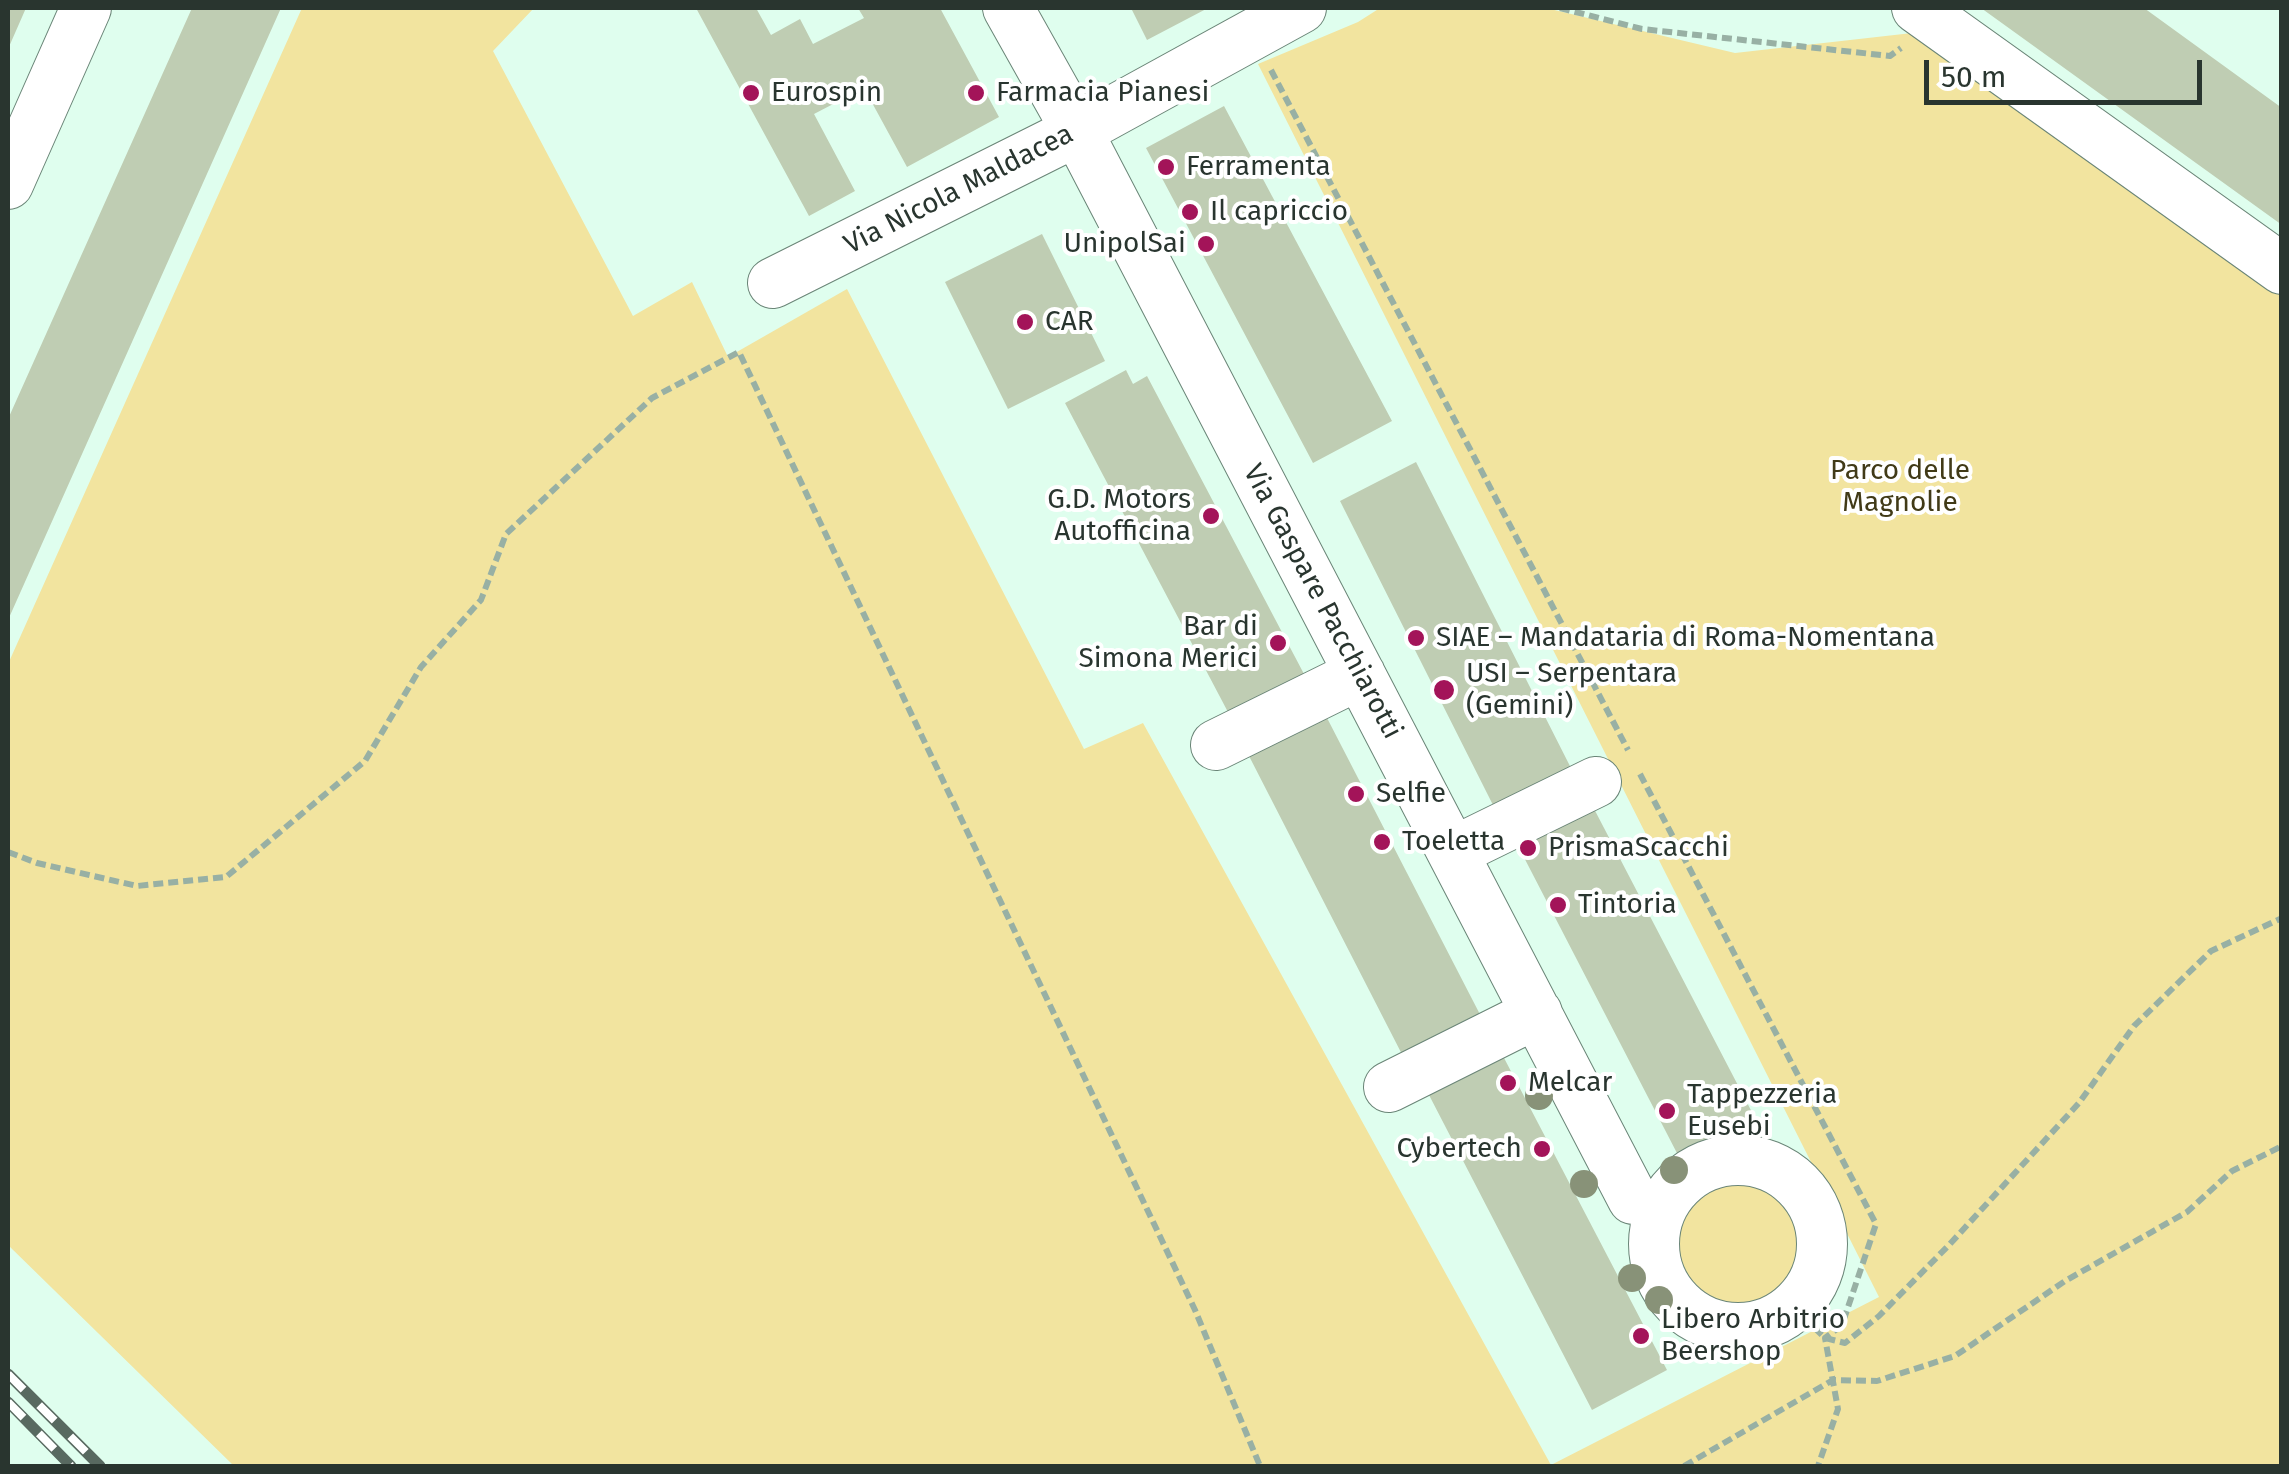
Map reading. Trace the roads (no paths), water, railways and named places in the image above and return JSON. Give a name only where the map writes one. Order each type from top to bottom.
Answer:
[{"type":"street","points":[[8,184],[86,8]]},
{"type":"street","name":"Via Gaspare Pacchiarotti","points":[[1008,8],[1077,131],[1536,1013],[1649,1201],[1654,1253],[1662,1280],[1678,1303],[1701,1320],[1728,1328],[1756,1326],[1782,1316],[1809,1322],[1804,1298],[1818,1273],[1823,1246],[1819,1217],[1806,1193],[1786,1174],[1760,1162],[1732,1159],[1705,1166],[1649,1201]]},
{"type":"street","name":"Via Nicola Maldacea","points":[[773,283],[1077,131],[1245,21],[1302,8]]},
{"type":"street","points":[[1923,12],[2282,270]]},
{"type":"street","points":[[1216,745],[1360,674]]},
{"type":"street","points":[[1452,852],[1621,768]]},
{"type":"street","points":[[1389,1087],[1536,1013]]},
{"type":"railway","points":[[8,1374],[100,1466]]},
{"type":"railway","points":[[8,1402],[71,1466]]},
{"type":"place","name":"Eurospin","points":[[751,93]]},
{"type":"place","name":"Farmacia Pianesi","points":[[976,93]]},
{"type":"place","name":"Ferramenta","points":[[1166,167]]},
{"type":"place","name":"Il capriccio","points":[[1190,212]]},
{"type":"place","name":"UnipolSai","points":[[1206,244]]},
{"type":"place","name":"CAR","points":[[1025,322]]},
{"type":"place","name":"G.D. Motors Autofficina","points":[[1211,516]]},
{"type":"place","name":"SIAE – Mandataria di Roma-Nomentana","points":[[1416,638]]},
{"type":"place","name":"Bar di Simona Merici","points":[[1278,643]]},
{"type":"place","name":"USI – Serpentara (Gemini)","points":[[1444,690]]},
{"type":"place","name":"Selfie","points":[[1356,794]]},
{"type":"place","name":"Toeletta","points":[[1382,842]]},
{"type":"place","name":"PrismaScacchi","points":[[1528,848]]},
{"type":"place","name":"Tintoria","points":[[1558,905]]},
{"type":"place","name":"Melcar","points":[[1508,1083]]},
{"type":"place","name":"Tappezzeria Eusebi","points":[[1667,1111]]},
{"type":"place","name":"Cybertech","points":[[1542,1149]]},
{"type":"place","name":"Libero Arbitrio Beershop","points":[[1641,1336]]},
{"type":"park label","name":"Parco delle Magnolie","points":[[1900,487]]}]
